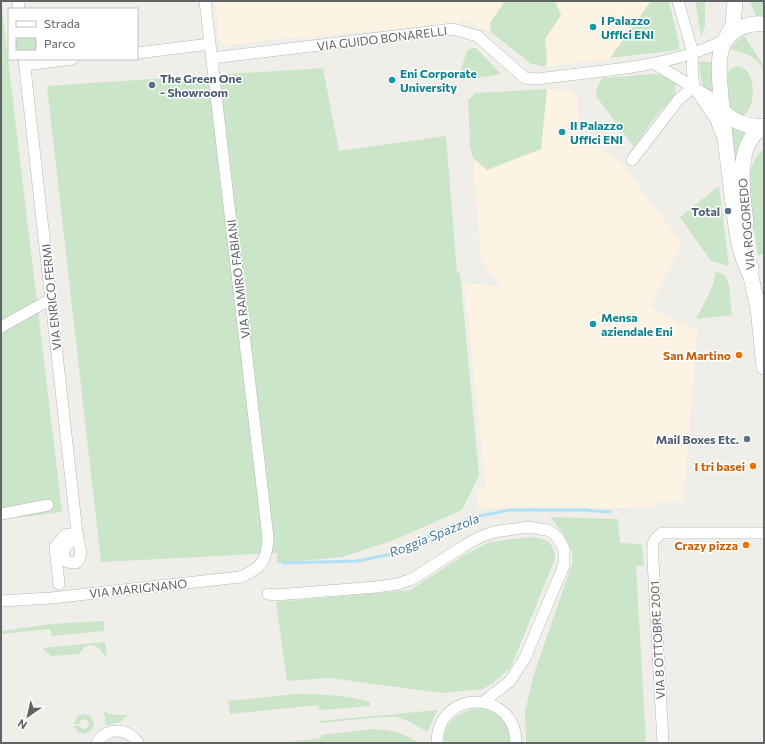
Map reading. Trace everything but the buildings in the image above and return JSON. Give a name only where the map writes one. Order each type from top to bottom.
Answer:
[{"type":"street","name":"VIA RAMIRO FABIANI","points":[[205,1],[267,530],[266,556]]},
{"type":"street","points":[[678,1],[692,53],[694,87],[716,120],[726,146]]},
{"type":"street","points":[[726,40],[733,25],[735,1]]},
{"type":"street","points":[[726,40],[735,31],[744,26],[757,23],[764,24]]},
{"type":"street","name":"VIA GUIDO BONARELLI","points":[[212,58],[453,29],[477,36],[526,78],[537,79],[655,64],[705,49],[726,40]]},
{"type":"street","name":"VIA ROGOREDO","points":[[726,40],[720,54],[719,66],[722,110],[739,243],[751,277]]},
{"type":"street","points":[[138,52],[210,44]]},
{"type":"street","points":[[25,62],[56,60]]},
{"type":"street","name":"VIA ENRICO FERMI","points":[[25,62],[77,534],[65,535],[55,547],[59,584]]},
{"type":"street","points":[[655,64],[711,98],[728,116],[752,126],[764,126]]},
{"type":"street","points":[[632,160],[679,99],[694,87]]},
{"type":"street","name":"VIA ROGOREDO","points":[[751,277],[741,175],[749,144],[757,132],[764,126]]},
{"type":"street","points":[[751,277],[758,308],[764,367]]},
{"type":"street","points":[[1,327],[51,299]]},
{"type":"street","points":[[1,514],[48,505]]},
{"type":"street","points":[[268,594],[276,595],[398,584],[412,579],[464,546],[494,532],[528,527],[541,528],[553,533],[558,538],[564,549],[564,561],[525,658],[510,680],[483,702]]},
{"type":"street","name":"VIA 8 OTTOBRE 2001","points":[[663,743],[653,559],[653,542],[655,537],[662,533],[764,533]]},
{"type":"street","name":"VIA MARIGNANO","points":[[1,601],[51,598],[240,577],[250,573],[260,566],[266,556]]},
{"type":"street","points":[[437,743],[439,729],[448,713],[463,704],[475,702],[483,702],[498,708],[508,717],[514,728],[516,743]]},
{"type":"street","points":[[97,742],[107,733],[118,730],[130,734],[138,743]]},
{"type":"shaded area","points":[[215,1],[669,1],[679,50],[545,67],[531,64],[491,32],[460,19],[460,24],[270,40],[220,46]]},
{"type":"shaded area","points":[[547,89],[571,90],[577,97],[580,138],[618,159],[682,243],[650,307],[693,330],[698,323],[683,501],[654,501],[654,507],[609,508],[529,506],[477,509],[477,488],[486,487],[464,283],[500,287],[481,259],[473,158],[470,147],[468,100],[475,93]]},
{"type":"green space","points":[[1,1],[62,512],[1,520]]},
{"type":"green space","points":[[505,1],[555,1],[561,15],[545,39],[547,59],[545,67],[531,64],[491,32],[490,23]]},
{"type":"green space","points":[[651,1],[669,1],[679,50],[610,58]]},
{"type":"green space","points":[[695,1],[705,1],[705,26],[701,36]]},
{"type":"green space","points":[[750,1],[764,1],[764,18],[757,18]]},
{"type":"green space","points":[[744,35],[764,70],[752,57],[730,49]]},
{"type":"green space","points":[[472,48],[476,48],[501,74],[463,80],[460,72],[467,51]]},
{"type":"green space","points":[[702,61],[713,63],[712,92],[702,85],[699,63]]},
{"type":"green space","points":[[739,66],[747,71],[753,90],[752,101],[744,115],[737,115],[730,107],[727,81],[728,72],[734,67]]},
{"type":"green space","points":[[323,68],[339,151],[446,136],[457,273],[460,273],[479,475],[462,510],[394,540],[342,557],[277,563],[277,553],[101,562],[47,86]]},
{"type":"green space","points":[[653,74],[665,75],[676,82],[675,95],[656,116],[634,147],[596,96],[597,89],[602,78]]},
{"type":"green space","points":[[547,89],[541,149],[487,170],[473,158],[470,147],[468,100],[475,93]]},
{"type":"green space","points":[[731,127],[745,131],[735,160]]},
{"type":"green space","points":[[764,149],[764,254],[758,255],[749,202],[749,174],[756,157]]},
{"type":"green space","points":[[719,186],[729,266],[711,261],[680,217]]},
{"type":"green space","points":[[716,272],[725,275],[729,285],[732,315],[696,319],[705,302]]},
{"type":"green space","points":[[550,517],[618,519],[620,543],[642,544],[644,566],[636,566],[646,743],[526,743],[525,712],[533,677],[573,561],[571,548],[562,532]]},
{"type":"green space","points":[[530,537],[548,542],[553,548],[555,559],[511,667],[492,684],[483,689],[441,693],[330,678],[287,681],[276,602],[410,590],[464,555],[490,542]]},
{"type":"green space","points":[[104,621],[104,631],[52,636],[50,629],[1,634],[1,631],[51,624]]},
{"type":"green space","points":[[105,642],[107,658],[93,645],[85,647],[79,654],[51,656],[42,648]]},
{"type":"green space","points":[[297,694],[343,696],[370,702],[370,706],[320,710],[318,705],[230,714],[228,701]]},
{"type":"green space","points":[[480,708],[492,712],[502,720],[508,730],[511,743],[444,743],[446,729],[454,718],[466,711]]},
{"type":"green space","points":[[438,710],[428,732],[397,717],[381,717],[320,723],[320,721]]},
{"type":"green space","points":[[103,711],[113,715],[128,715],[120,722],[108,725],[105,724]]},
{"type":"green space","points":[[84,714],[90,716],[94,724],[92,730],[84,734],[78,732],[74,726],[79,726],[86,729],[89,726],[88,721],[83,719],[79,724],[74,724],[78,716]]},
{"type":"green space","points":[[374,729],[397,732],[418,743],[280,743],[321,738],[321,735]]},
{"type":"waterway","name":"Roggia Spazzola","points":[[283,563],[358,561],[396,553],[439,531],[474,517],[510,510],[584,510],[610,512]]},
{"type":"place","name":"I Palazzo Uffici ENI","points":[[593,27]]},
{"type":"place","name":"Eni Corporate University","points":[[392,80]]},
{"type":"place","name":"The Green One - Showroom","points":[[152,85]]},
{"type":"place","name":"II Palazzo Uffici ENI","points":[[562,132]]},
{"type":"place","name":"Total","points":[[728,211]]},
{"type":"place","name":"Mensa aziendale Eni","points":[[593,324]]},
{"type":"place","name":"San Martino","points":[[739,355]]},
{"type":"place","name":"Mail Boxes Etc.","points":[[747,439]]},
{"type":"place","name":"I tri basei","points":[[753,466]]},
{"type":"place","name":"Crazy pizza","points":[[746,545]]}]
